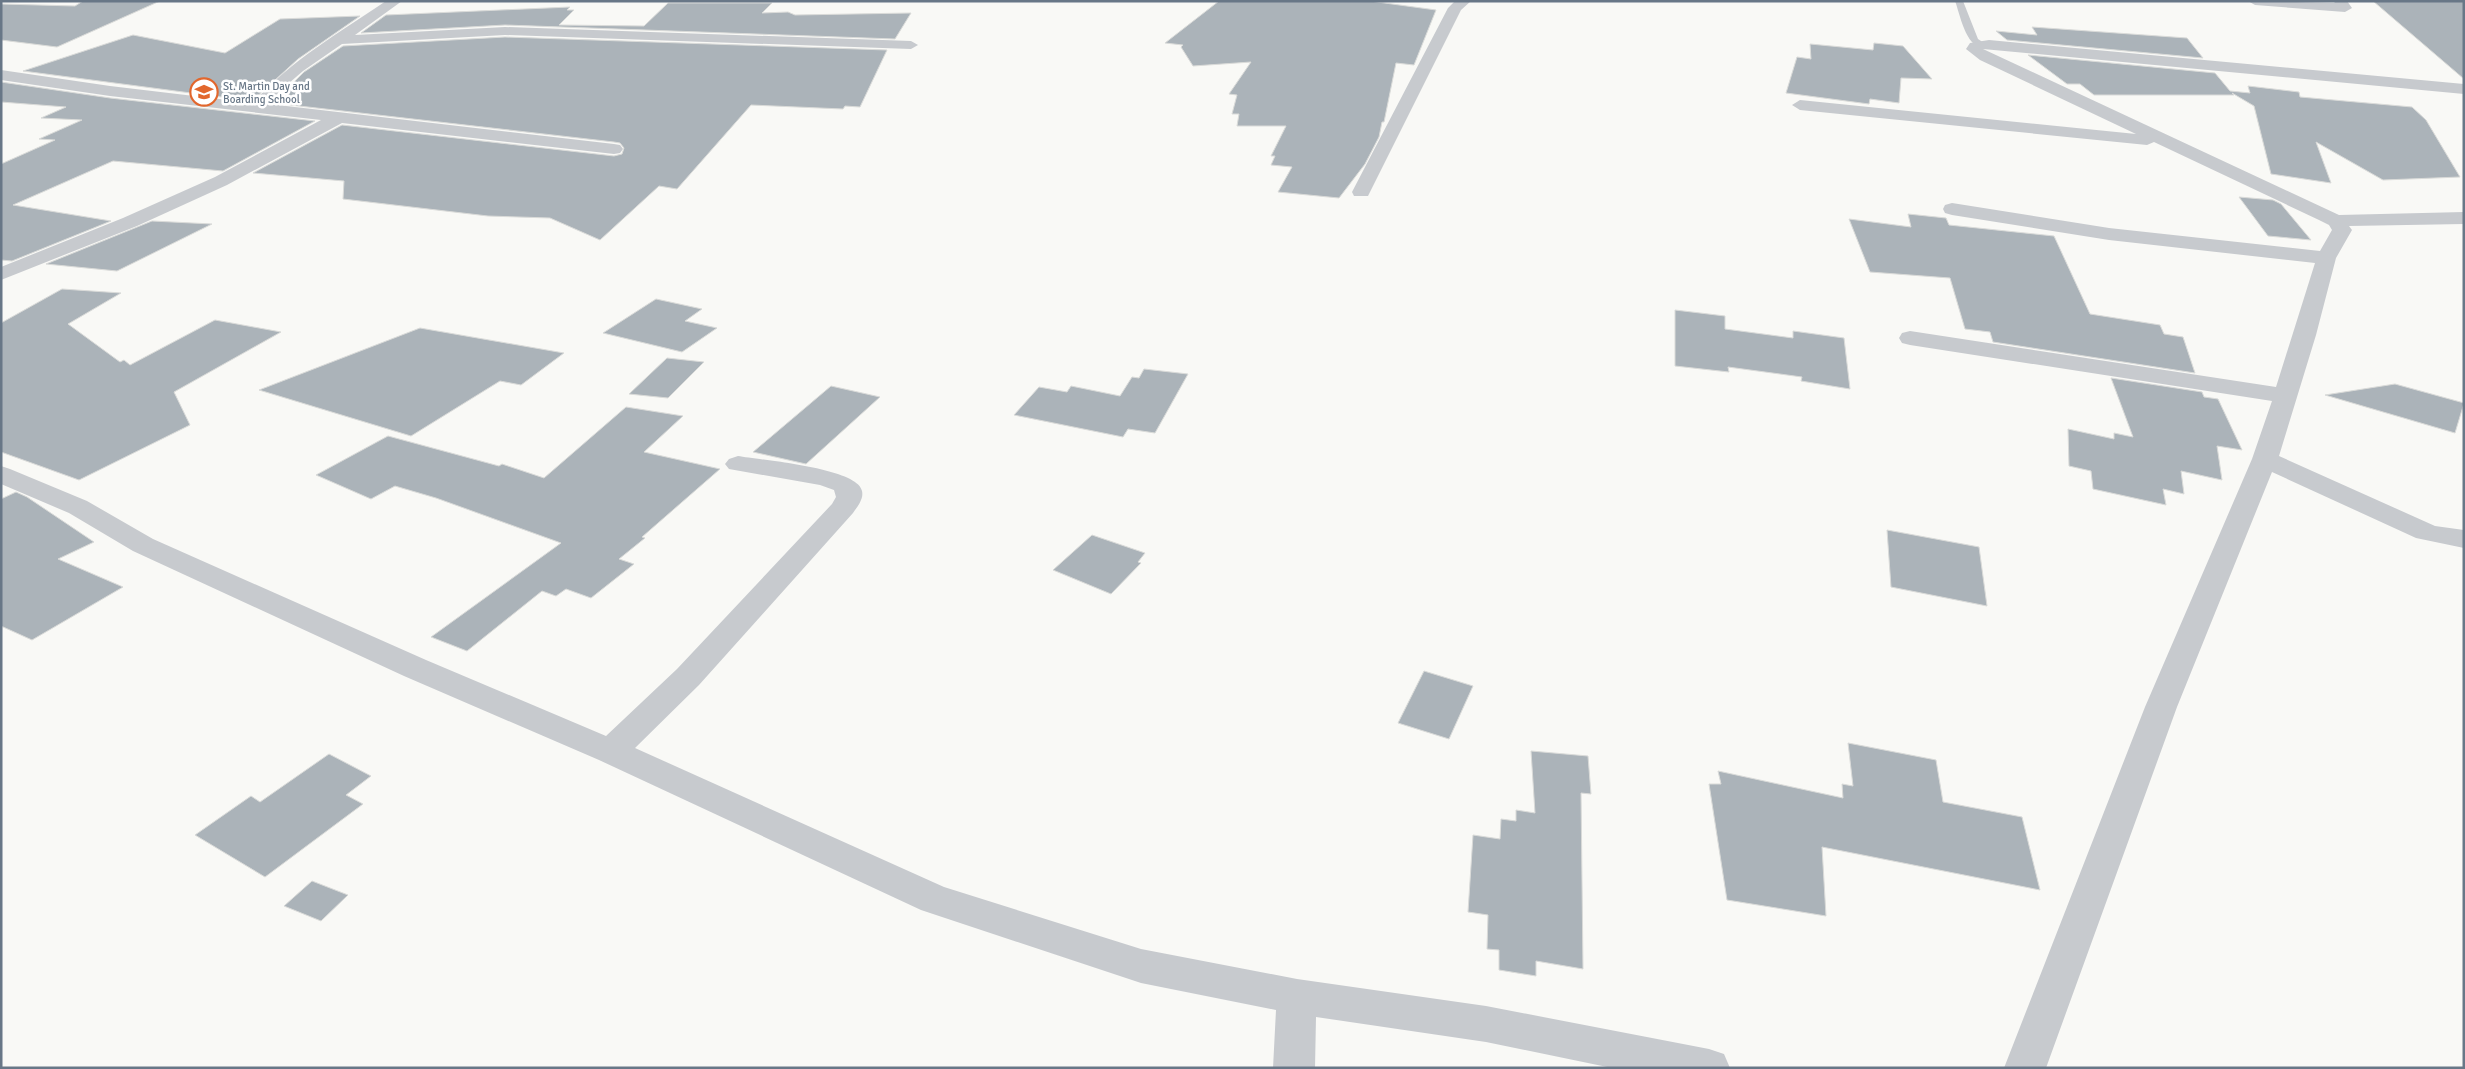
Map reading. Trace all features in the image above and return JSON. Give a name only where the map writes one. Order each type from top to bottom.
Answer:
[{"type":"street","points":[[256,108],[275,87],[298,68],[342,40],[395,1]]},
{"type":"street","points":[[1361,192],[1455,8],[1464,1]]},
{"type":"street","points":[[2255,1],[2345,8],[2340,1]]},
{"type":"street","points":[[342,40],[522,31],[911,45]]},
{"type":"street","points":[[2464,88],[1980,45],[1974,46],[1973,49],[1985,57],[2336,221],[2464,218]]},
{"type":"street","points":[[1,75],[110,91],[614,149]]},
{"type":"street","points":[[1,90],[24,79]]},
{"type":"street","points":[[1800,105],[2169,142]]},
{"type":"street","points":[[1,274],[130,222],[221,181],[338,118]]},
{"type":"street","points":[[1952,209],[2109,234],[2326,258]]},
{"type":"street","points":[[2025,1068],[2161,707],[2264,459],[2286,396],[2326,258],[2342,230],[2336,221]]},
{"type":"street","points":[[1910,338],[2286,396]]},
{"type":"street","points":[[2264,459],[2426,532],[2450,538],[2464,539]]},
{"type":"street","points":[[611,751],[688,677],[844,507],[849,497],[849,490],[834,480],[738,464]]},
{"type":"street","points":[[1,474],[78,507],[152,550],[415,668],[611,751],[934,899],[1141,966],[1298,997],[1486,1024],[1692,1066]]},
{"type":"street","points":[[1294,1068],[1298,997]]},
{"type":"lane","points":[[1959,1],[1974,40],[1980,45]]},
{"type":"building","points":[[83,1],[160,1],[57,47],[1,40],[1,4],[75,6]]},
{"type":"building","points":[[1219,1],[1370,1],[1436,10],[1414,65],[1396,63],[1384,122],[1382,122],[1379,137],[1365,164],[1339,198],[1278,192],[1292,167],[1271,165],[1275,156],[1271,156],[1286,126],[1237,126],[1239,114],[1232,114],[1237,95],[1229,94],[1251,62],[1193,66],[1181,47],[1183,45],[1165,43]]},
{"type":"building","points":[[2373,1],[2464,1],[2464,79]]},
{"type":"building","points":[[668,3],[772,3],[762,13],[788,12],[795,15],[911,13],[895,39],[505,25],[361,33],[386,15],[570,7],[567,10],[574,10],[559,25],[644,26]]},
{"type":"building","points":[[360,16],[298,59],[252,101],[23,71],[133,35],[225,53],[280,19]]},
{"type":"building","points":[[2032,27],[2187,38],[2203,58],[2007,40],[1996,31],[2037,35]]},
{"type":"building","points":[[505,37],[887,50],[860,107],[845,106],[843,109],[751,105],[677,189],[659,186],[600,240],[550,218],[488,216],[343,199],[344,181],[253,173],[342,125],[614,156],[622,154],[624,148],[620,143],[614,142],[273,103],[304,72],[343,46]]},
{"type":"building","points":[[1874,43],[1903,46],[1932,79],[1901,78],[1899,103],[1870,99],[1869,104],[1786,93],[1797,57],[1811,59],[1810,44],[1873,50]]},
{"type":"building","points":[[2028,55],[2215,73],[2230,91],[2250,93],[2248,86],[2299,92],[2300,97],[2412,107],[2426,120],[2460,177],[2383,180],[2316,142],[2331,183],[2271,174],[2254,106],[2232,93],[2234,95],[2094,95],[2080,84],[2067,84]]},
{"type":"building","points":[[1,82],[110,98],[315,121],[223,171],[113,161],[13,205],[111,221],[12,261],[1,260],[1,164],[55,140],[39,139],[82,120],[41,118],[66,107],[1,102]]},
{"type":"building","points":[[2239,197],[2273,200],[2281,204],[2311,240],[2268,236]]},
{"type":"building","points":[[1908,214],[1946,218],[1949,225],[2054,236],[2090,314],[2160,325],[2164,334],[2183,337],[2195,373],[1993,342],[1990,332],[1965,329],[1950,278],[1870,272],[1849,219],[1911,227]]},
{"type":"building","points":[[152,221],[212,224],[117,271],[46,264]]},
{"type":"building","points":[[62,289],[121,293],[68,324],[120,362],[124,360],[130,365],[215,320],[281,332],[174,392],[190,425],[79,480],[1,452],[1,323]]},
{"type":"building","points":[[656,299],[702,309],[685,321],[717,328],[682,352],[603,333]]},
{"type":"building","points":[[1675,310],[1725,316],[1725,329],[1793,338],[1793,331],[1844,338],[1850,389],[1801,381],[1802,377],[1728,367],[1729,372],[1675,366]]},
{"type":"building","points":[[420,328],[564,353],[521,385],[500,381],[411,436],[259,390]]},
{"type":"building","points":[[667,358],[704,362],[668,398],[629,394]]},
{"type":"building","points":[[1144,369],[1188,374],[1155,433],[1128,429],[1123,437],[1014,415],[1039,387],[1067,392],[1071,386],[1120,396],[1132,377],[1139,378]]},
{"type":"building","points":[[2111,378],[2202,392],[2204,397],[2218,399],[2242,450],[2217,446],[2222,480],[2181,471],[2184,494],[2163,489],[2166,505],[2093,489],[2091,471],[2069,466],[2068,429],[2114,439],[2114,433],[2133,437]]},
{"type":"building","points":[[2395,384],[2464,403],[2455,433],[2325,395]]},
{"type":"building","points":[[831,386],[880,397],[806,464],[753,452]]},
{"type":"building","points":[[626,407],[683,416],[644,452],[720,469],[642,537],[645,538],[619,559],[634,564],[591,598],[566,589],[556,596],[542,591],[467,651],[431,637],[561,543],[436,498],[395,486],[371,499],[316,475],[388,436],[499,466],[502,464],[544,478]]},
{"type":"building","points":[[16,492],[27,497],[94,542],[58,559],[123,587],[32,640],[1,626],[1,499]]},
{"type":"building","points":[[1887,530],[1979,547],[1987,606],[1891,587]]},
{"type":"building","points":[[1092,535],[1145,553],[1138,562],[1141,563],[1111,594],[1053,570]]},
{"type":"building","points":[[1424,671],[1473,686],[1449,739],[1398,723]]},
{"type":"building","points":[[1848,743],[1936,760],[1943,802],[2022,817],[2040,890],[1822,847],[1826,916],[1727,900],[1709,784],[1721,784],[1718,771],[1843,798],[1842,784],[1853,786]]},
{"type":"building","points":[[1531,751],[1588,756],[1591,794],[1581,793],[1583,969],[1536,961],[1536,976],[1499,970],[1499,950],[1487,949],[1488,915],[1468,912],[1473,835],[1500,839],[1501,819],[1516,821],[1516,810],[1535,813]]},
{"type":"building","points":[[329,754],[371,776],[346,795],[363,804],[265,877],[195,835],[251,796],[260,802]]},
{"type":"building","points":[[312,881],[348,895],[321,921],[284,906]]},
{"type":"place","name":"St. Martin Day and Boarding School","points":[[204,92]]}]
